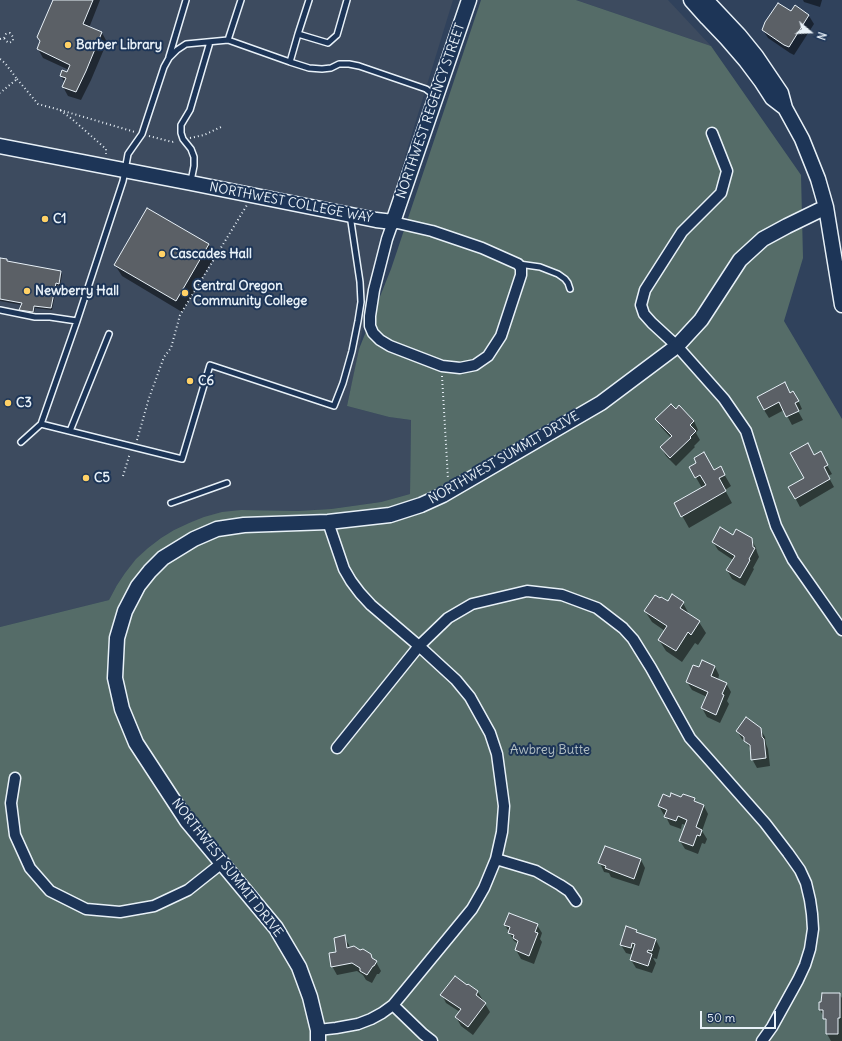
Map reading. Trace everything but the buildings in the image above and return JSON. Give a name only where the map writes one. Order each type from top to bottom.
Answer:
[{"type":"street","name":"NORTHWEST REGENCY STREET","points":[[393,222],[469,0]]},
{"type":"street","points":[[691,0],[727,39],[761,81],[772,98],[785,108]]},
{"type":"street","points":[[706,0],[739,35],[756,56],[781,93],[785,108],[802,139],[818,179],[826,207],[842,305]]},
{"type":"street","points":[[712,133],[727,171],[721,193],[682,232],[644,290],[641,305],[644,314],[677,346],[724,399],[746,431],[776,526],[793,560],[842,630]]},
{"type":"street","name":"NORTHWEST COLLEGE WAY","points":[[0,146],[432,230],[482,248],[518,264]]},
{"type":"street","name":"NORTHWEST SUMMIT DRIVE","points":[[318,1035],[310,997],[299,967],[276,928],[187,821],[136,742],[122,709],[115,678],[117,638],[125,611],[138,586],[163,558],[194,539],[217,530],[244,525],[328,522],[390,515],[421,505],[449,492],[600,403],[677,346],[701,320],[740,260],[763,239],[826,207]]},
{"type":"street","points":[[393,222],[387,239],[374,290],[370,326],[373,333],[380,340],[390,346],[442,366],[460,368],[475,365],[488,356],[501,336],[521,275],[521,268],[518,264]]},
{"type":"street","points":[[318,1035],[336,1028],[358,1024],[371,1019],[393,1005],[472,909],[484,888],[496,859],[502,832],[504,806],[497,754],[490,733],[470,697],[456,680],[420,646],[371,605],[356,587],[344,568],[328,522]]},
{"type":"street","points":[[337,748],[420,646],[448,618],[472,604],[527,591],[562,595],[597,608],[623,628],[633,639],[690,738],[765,823],[800,870],[806,883],[810,900],[813,929],[810,949],[798,980],[772,1027],[762,1041]]},
{"type":"street","points":[[15,778],[11,803],[15,835],[30,868],[50,891],[86,909],[120,912],[154,906],[188,890],[222,863]]},
{"type":"street","points":[[496,859],[536,871],[569,891],[576,901]]},
{"type":"street","points":[[393,1005],[432,1041]]},
{"type":"lane","points":[[22,442],[41,424],[78,321],[123,181],[128,154],[142,134],[164,67],[169,58],[186,0]]},
{"type":"lane","points":[[228,40],[240,0]]},
{"type":"lane","points":[[290,62],[309,0]]},
{"type":"lane","points":[[298,34],[328,43],[337,35],[347,0]]},
{"type":"lane","points":[[169,58],[186,44],[228,40],[290,62],[315,68],[331,68],[339,64],[359,66],[426,89],[436,97]]},
{"type":"lane","points":[[191,183],[194,157],[192,149],[182,140],[180,125],[190,110],[210,42]]},
{"type":"lane","points":[[41,424],[182,459],[210,365],[334,406],[343,383],[352,351],[361,302],[360,282],[350,214]]},
{"type":"lane","name":"NORTHWEST COLLEGE WAY","points":[[518,264],[540,267],[558,274],[565,279],[570,289]]},
{"type":"lane","points":[[0,310],[78,321]]},
{"type":"lane","points":[[70,431],[109,334]]},
{"type":"lane","points":[[171,503],[227,482]]},
{"type":"path","points":[[0,39],[4,38],[6,34],[10,33],[14,37],[13,41],[9,43],[6,42],[4,38]]},
{"type":"path","points":[[0,59],[5,63],[38,104],[142,134]]},
{"type":"path","points":[[0,93],[17,79]]},
{"type":"path","points":[[60,110],[106,149],[104,166]]},
{"type":"path","points":[[123,476],[130,453],[137,441],[164,357],[171,348],[180,315],[247,205],[250,195]]},
{"type":"path","points":[[442,366],[449,492]]},
{"type":"shaded area","name":"Central Oregon Community College","points":[[0,0],[453,0],[380,238],[347,406],[389,417],[411,420],[410,494],[381,502],[331,509],[298,511],[241,510],[189,523],[174,530],[148,548],[125,573],[109,600],[0,627]]},
{"type":"shaded area","points":[[576,0],[668,0],[711,46]]},
{"type":"green space","name":"Awbrey Butte","points":[[481,0],[576,0],[711,46],[801,175],[803,258],[784,321],[842,419],[842,1041],[0,1041],[0,627],[109,600],[125,573],[136,559],[148,548],[174,530],[204,517],[222,512],[241,510],[298,511],[331,509],[381,502],[410,494],[411,420],[389,417],[347,406],[359,349],[391,269]]},
{"type":"place","name":"Barber Library","points":[[68,45]]},
{"type":"place","name":"C1","points":[[45,219]]},
{"type":"place","name":"Cascades Hall","points":[[162,254]]},
{"type":"place","name":"Newberry Hall","points":[[27,291]]},
{"type":"place","name":"Central Oregon Community College","points":[[185,293]]},
{"type":"place","name":"C6","points":[[190,381]]},
{"type":"place","name":"C3","points":[[8,403]]},
{"type":"place","name":"C5","points":[[86,478]]}]
